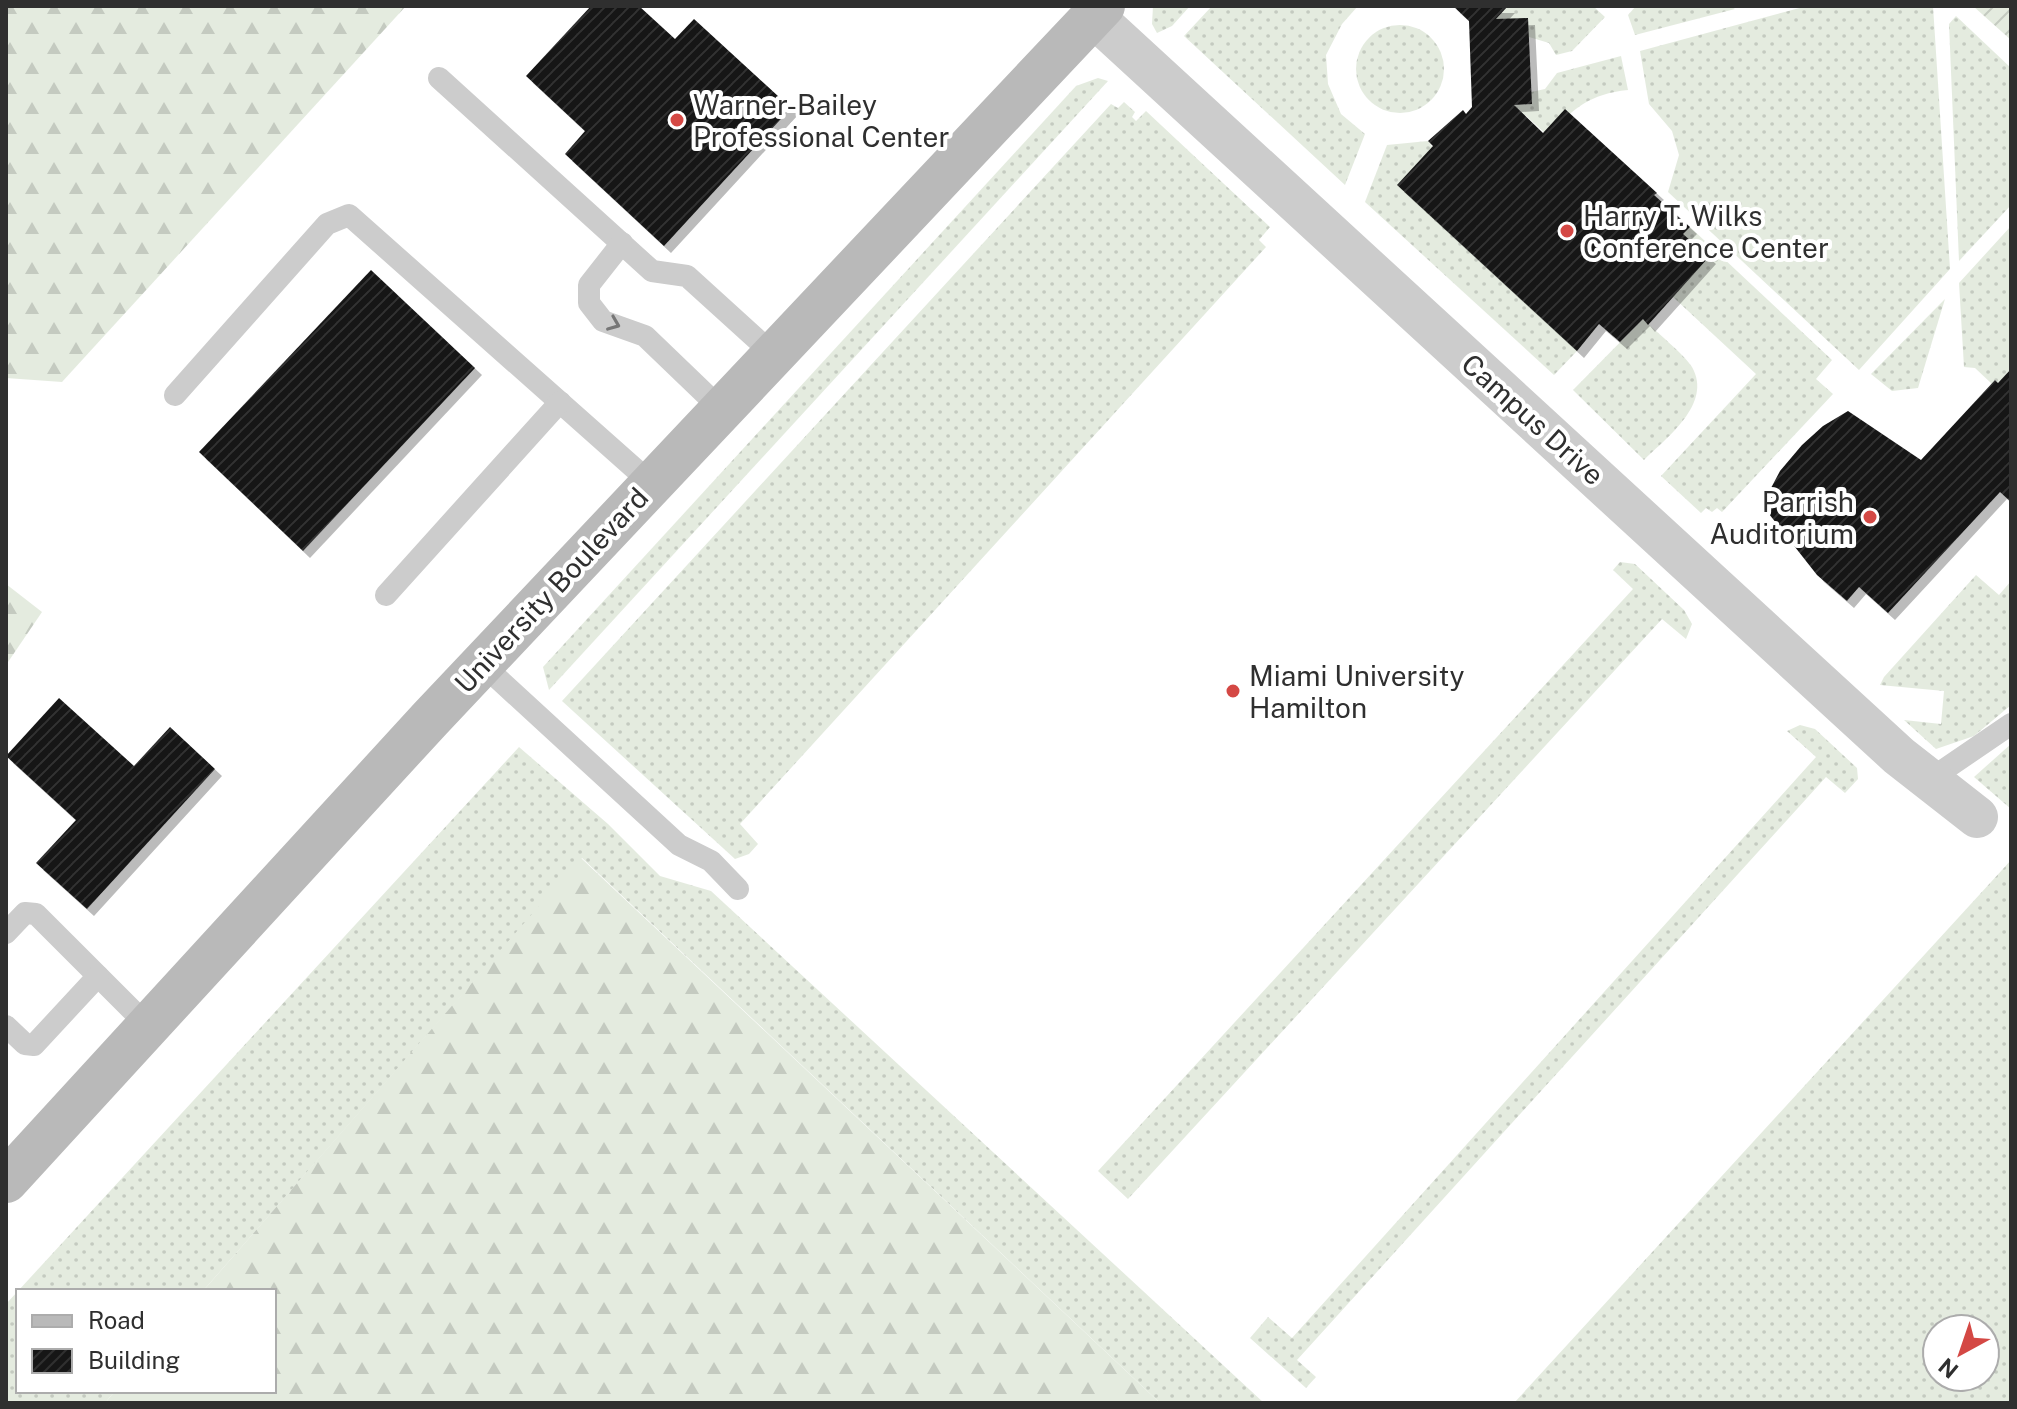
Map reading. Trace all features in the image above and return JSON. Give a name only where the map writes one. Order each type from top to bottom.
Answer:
[{"type":"street","name":"University Boulevard","points":[[6,1181],[482,664],[1098,11]]},
{"type":"street","name":"Campus Drive","points":[[1098,11],[1899,756],[1977,817]]},
{"type":"lane","points":[[439,78],[652,271],[687,276],[774,355]]},
{"type":"lane","points":[[175,395],[327,224],[349,215],[652,484]]},
{"type":"lane","points":[[622,243],[589,285],[589,303],[603,321],[645,336],[722,410]]},
{"type":"lane","points":[[386,595],[560,402]]},
{"type":"lane","points":[[482,664],[679,845],[711,861],[738,889]]},
{"type":"lane","points":[[1929,780],[2011,724]]},
{"type":"lane","points":[[6,933],[25,913],[36,914],[148,1026]]},
{"type":"lane","points":[[6,1026],[25,1044],[34,1045],[98,976]]},
{"type":"green space","points":[[6,6],[406,6],[62,382],[6,378]]},
{"type":"green space","points":[[1153,6],[1190,6],[1172,26],[1157,33],[1152,24]]},
{"type":"green space","points":[[1212,6],[1358,6],[1342,24],[1326,55],[1328,84],[1341,114],[1365,134],[1345,185],[1184,36]]},
{"type":"green space","points":[[1508,6],[1593,6],[1605,17],[1572,51],[1556,55],[1549,43],[1529,37],[1496,19]]},
{"type":"green space","points":[[1636,6],[1730,6],[1735,9],[1635,35],[1628,15]]},
{"type":"green space","points":[[1807,6],[1933,6],[1950,269],[1859,370],[1668,192],[1679,155],[1672,131],[1649,104],[1640,51]]},
{"type":"green space","points":[[1973,6],[2011,6],[2011,40]]},
{"type":"green space","points":[[1956,16],[2011,68],[2011,205],[1959,261],[1949,24]]},
{"type":"green space","points":[[1400,25],[1417,29],[1431,38],[1440,52],[1444,69],[1440,86],[1431,100],[1417,109],[1400,113],[1383,109],[1369,100],[1360,86],[1356,69],[1360,52],[1369,38],[1383,29]]},
{"type":"green space","points":[[1621,56],[1628,90],[1603,95],[1583,104],[1548,136],[1514,105],[1531,104],[1531,92],[1545,89],[1557,73]]},
{"type":"green space","points":[[1098,78],[1108,81],[549,690],[543,667],[1076,86]]},
{"type":"green space","points":[[1124,102],[1135,112],[1132,117],[1136,121],[1146,111],[1270,227],[1259,240],[1266,247],[740,824],[758,844],[749,854],[735,859],[562,701],[1111,104],[1118,108]]},
{"type":"green space","points":[[1428,141],[1577,351],[1554,375],[1365,202],[1387,145]]},
{"type":"green space","points":[[2011,226],[2011,369],[1998,383],[1995,380],[1992,384],[1975,368],[1964,367],[1959,283]]},
{"type":"green space","points":[[1690,227],[1832,360],[1816,379],[1833,394],[1722,512],[1717,508],[1712,512],[1706,508],[1701,513],[1661,476],[1756,374],[1673,297],[1683,234]]},
{"type":"green space","points":[[1945,299],[1918,388],[1892,391],[1871,374]]},
{"type":"green space","points":[[1643,319],[1688,362],[1697,381],[1692,407],[1684,419],[1644,460],[1573,390]]},
{"type":"green space","points":[[1620,562],[1635,564],[1684,610],[1692,624],[1686,639],[1662,619],[1128,1199],[1098,1171],[1633,589],[1613,570]]},
{"type":"green space","points":[[1976,575],[1999,595],[2011,581],[2011,705],[1974,736],[1936,749],[1904,720],[1941,724],[1944,691],[1880,685]]},
{"type":"green space","points":[[6,584],[42,612],[6,665]]},
{"type":"green space","points":[[1800,725],[1815,729],[1857,768],[1858,779],[1845,793],[1826,777],[1297,1360],[1316,1377],[1306,1388],[1250,1338],[1268,1317],[1292,1338],[1816,757],[1787,731]]},
{"type":"green space","points":[[2011,744],[2011,809],[1974,777]]},
{"type":"green space","points":[[519,747],[608,824],[660,876],[711,891],[1264,1403],[1160,1403],[582,858],[205,1289],[20,1289]]},
{"type":"green space","points":[[581,858],[1160,1403],[105,1403],[113,1393],[276,1393],[276,1289],[205,1289]]},
{"type":"green space","points":[[2011,860],[2011,1403],[1514,1403]]},
{"type":"green space","points":[[16,1293],[16,1393],[113,1393],[105,1403],[6,1403],[6,1304]]},
{"type":"building","name":"Warner-Bailey Professional Center","points":[[591,6],[639,6],[675,39],[694,19],[791,108],[664,246],[565,154],[585,131],[526,76]]},
{"type":"building","name":"Harry T. Wilks Conference Center","points":[[1453,6],[1508,6],[1496,19],[1528,18],[1532,104],[1514,105],[1543,133],[1565,109],[1657,193],[1654,195],[1690,227],[1683,234],[1709,257],[1648,325],[1643,319],[1620,342],[1599,324],[1577,351],[1397,185],[1433,146],[1428,141],[1463,110],[1466,114],[1472,107],[1469,21]]},
{"type":"building","points":[[371,270],[475,368],[303,551],[199,452]]},
{"type":"building","points":[[2011,369],[2011,502],[2000,492],[1888,613],[1859,587],[1847,601],[1817,575],[1762,505],[1780,471],[1823,426],[1848,411],[1921,460],[1995,380],[1998,383]]},
{"type":"building","points":[[59,698],[134,766],[170,727],[215,769],[87,909],[36,863],[76,820],[6,756]]},
{"type":"place","name":"Warner-Bailey Professional Center","points":[[677,120]]},
{"type":"place","name":"Harry T. Wilks Conference Center","points":[[1567,231]]},
{"type":"place","name":"Parrish Auditorium","points":[[1870,517]]},
{"type":"place","name":"Miami University Hamilton","points":[[1233,691]]}]
